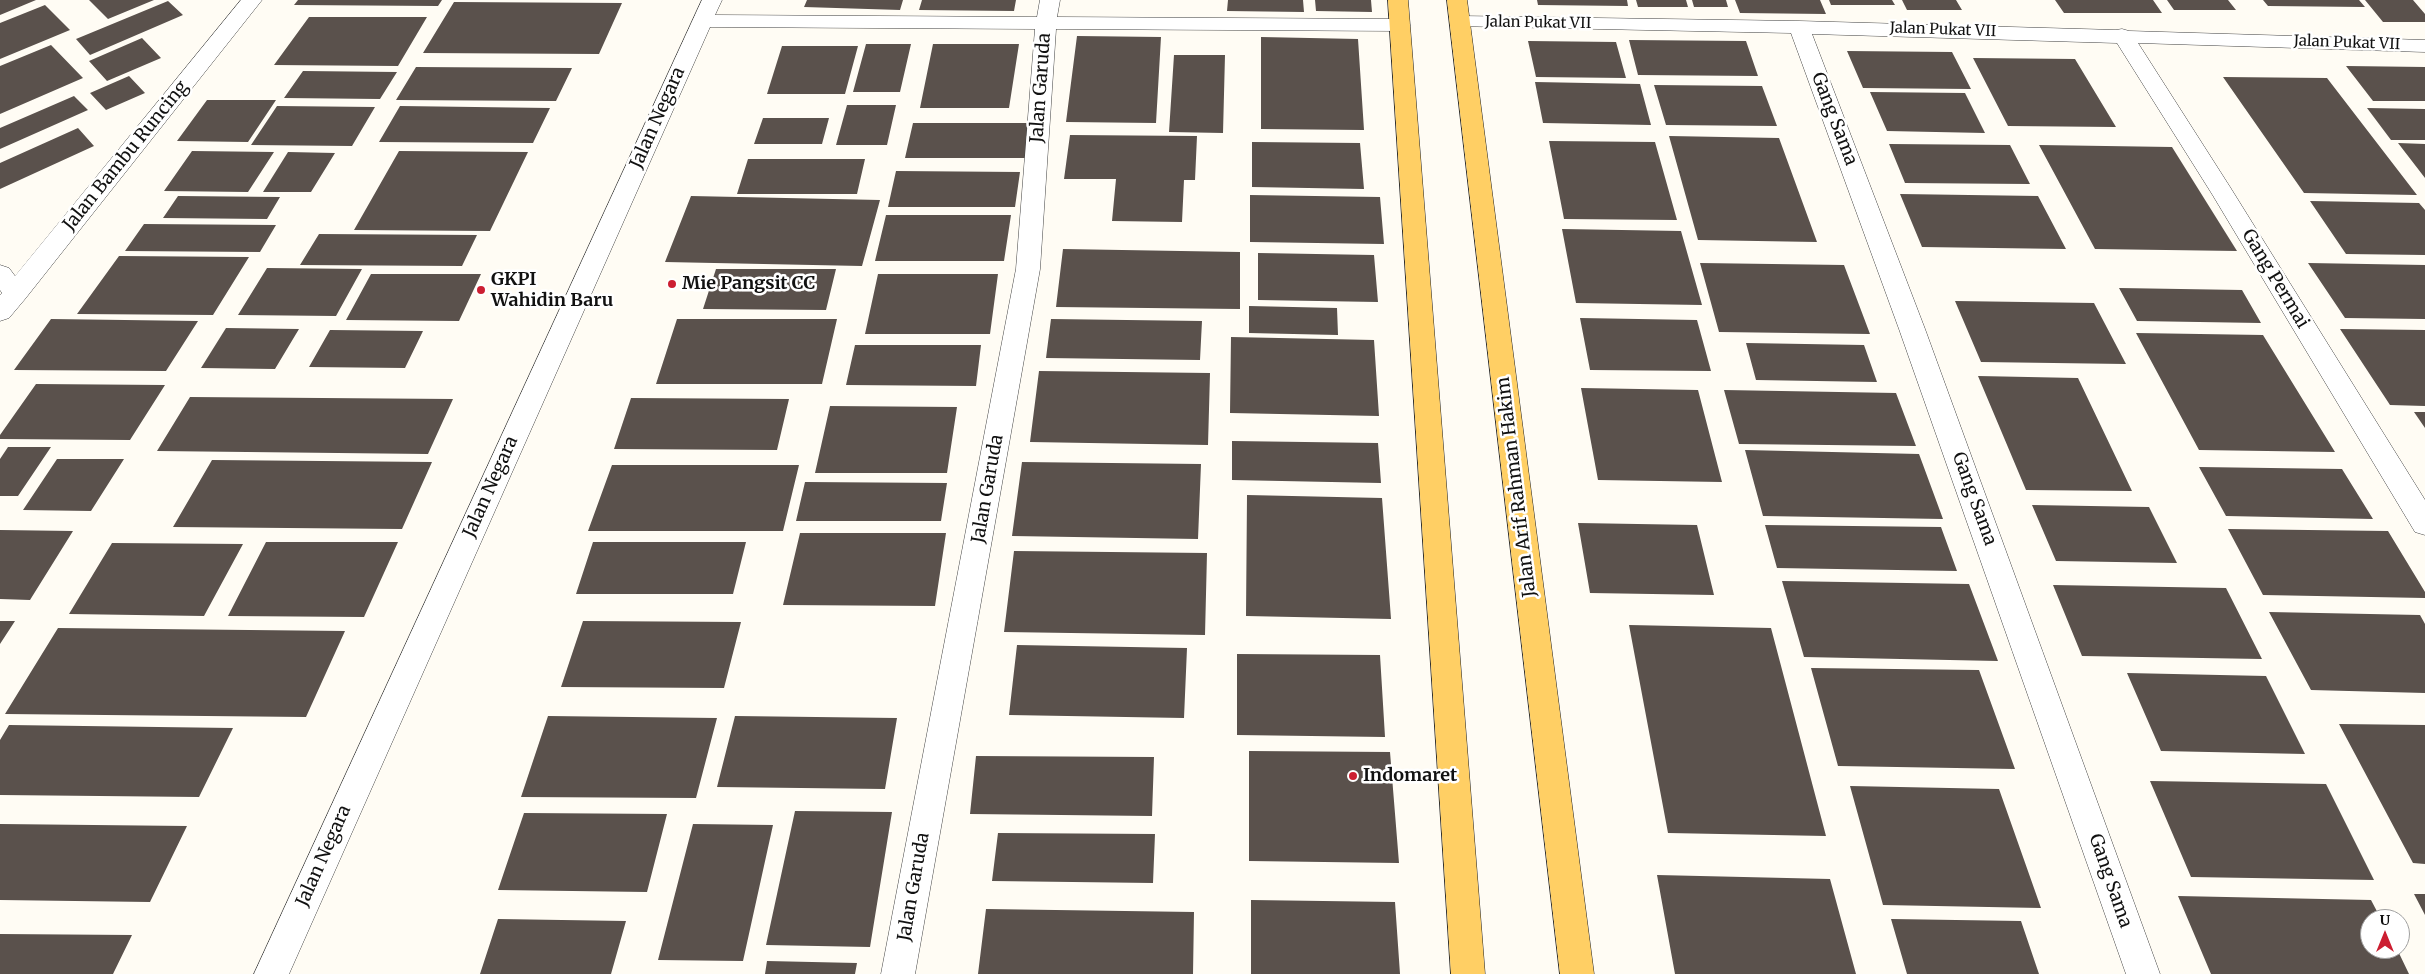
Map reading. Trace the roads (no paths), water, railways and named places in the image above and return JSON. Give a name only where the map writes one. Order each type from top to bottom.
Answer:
[{"type":"main road","name":"Jalan Arif Rahman Hakim","points":[[1459,11],[1577,974]]},
{"type":"main road","points":[[1399,13],[1468,974]]},
{"type":"street","name":"Jalan Bambu Runcing","points":[[0,312],[252,0]]},
{"type":"street","points":[[707,10],[1399,13]]},
{"type":"street","name":"Jalan Negara","points":[[271,974],[707,10]]},
{"type":"street","name":"Jalan Pukat VII","points":[[1459,11],[1799,26],[2425,46]]},
{"type":"street","name":"Jalan Garuda","points":[[898,974],[1028,269],[1048,12]]},
{"type":"street","name":"Gang Sama","points":[[1799,26],[1912,329],[2143,974]]},
{"type":"street","name":"Gang Permai","points":[[2122,35],[2222,192],[2425,524]]},
{"type":"street","points":[[0,274],[16,293]]},
{"type":"place","name":"Mie Pangsit CC","points":[[672,284]]},
{"type":"place","name":"GKPI Wahidin Baru","points":[[481,290]]},
{"type":"place","name":"Indomaret","points":[[1353,776]]}]
